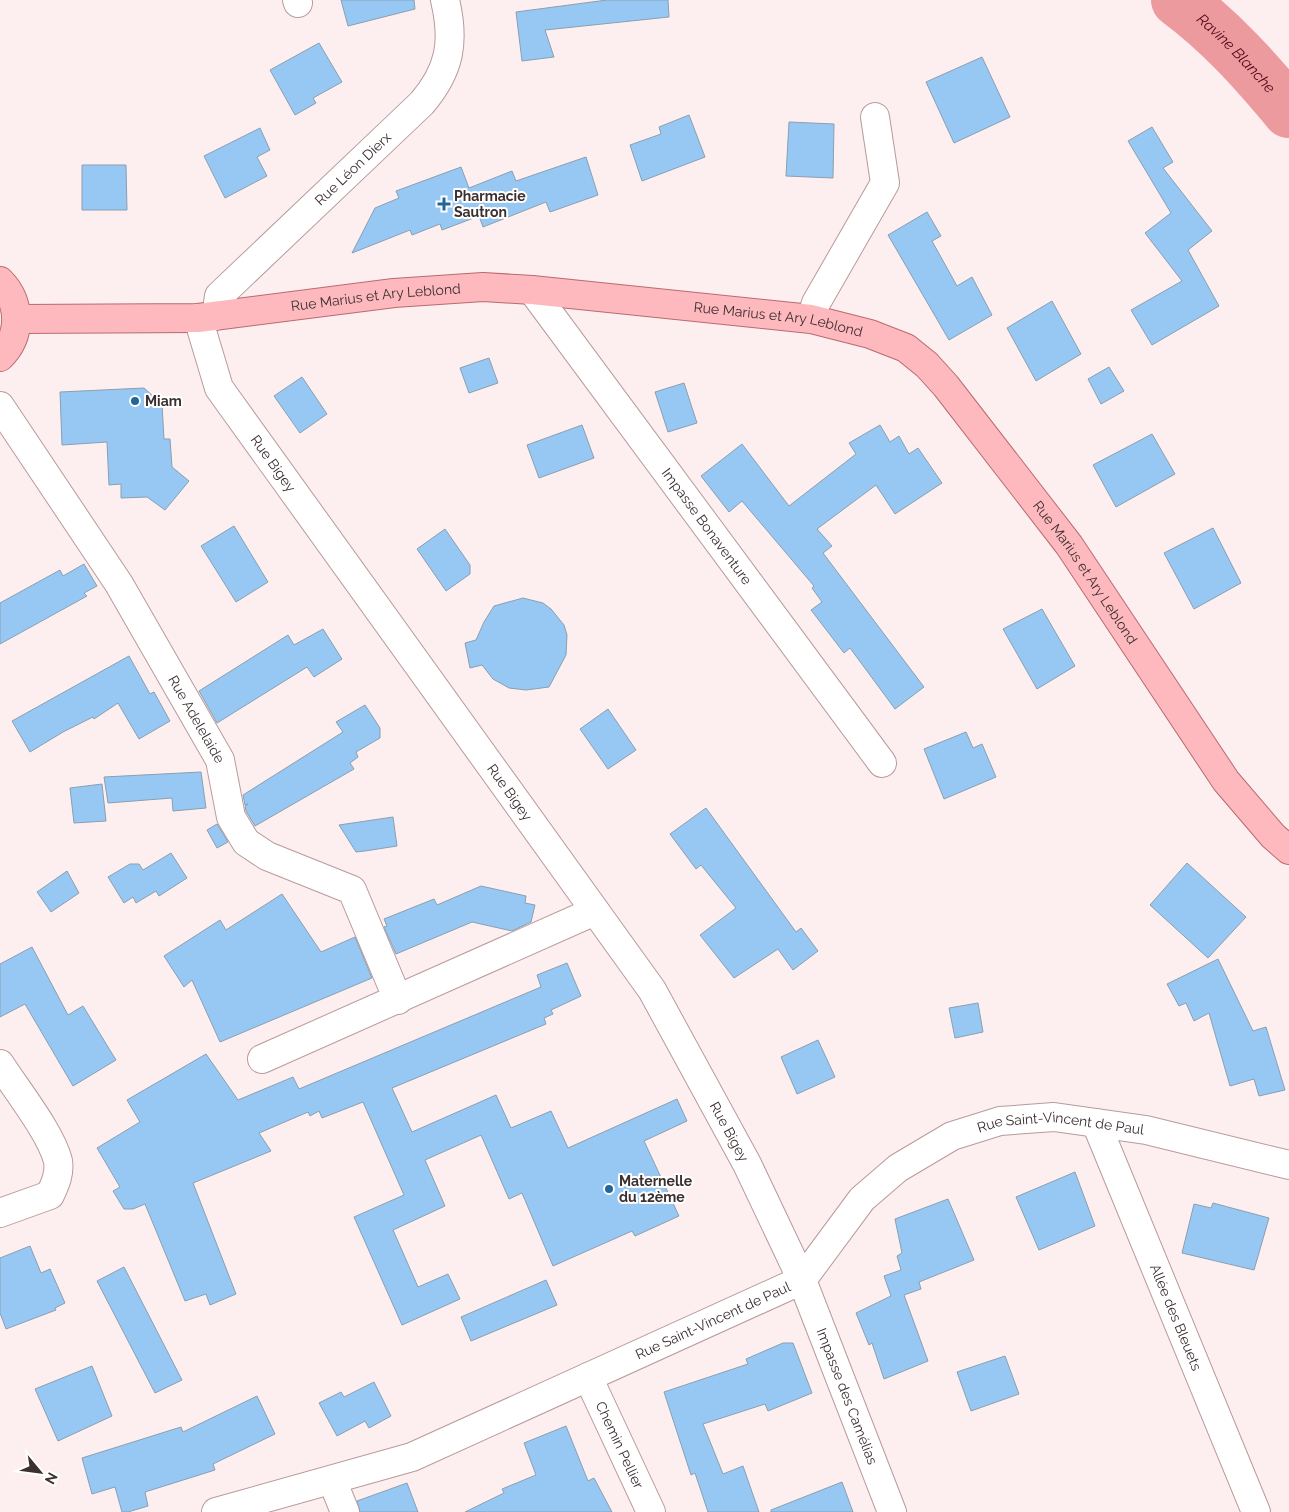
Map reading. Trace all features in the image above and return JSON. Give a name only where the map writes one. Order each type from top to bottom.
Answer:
[{"type":"main road","points":[[0,281],[7,288],[15,303],[17,320],[14,336],[7,350],[0,357]]},
{"type":"main road","name":"Rue Marius et Ary Leblond","points":[[17,320],[207,317],[394,293],[483,287],[532,290],[811,319],[870,334],[906,348],[927,365],[946,386],[1069,545],[1226,782],[1273,836],[1289,850]]},
{"type":"street","name":"Rue Léon Dierx","points":[[207,317],[219,296],[422,102],[438,83],[447,59],[450,32],[445,0]]},
{"type":"street","points":[[811,319],[816,303],[885,183],[875,117]]},
{"type":"street","name":"Impasse Bonaventure","points":[[532,290],[882,763]]},
{"type":"street","name":"Rue Bigey","points":[[207,317],[219,388],[652,990],[747,1164],[802,1280]]},
{"type":"street","name":"Rue Adelelaide","points":[[0,406],[119,584],[220,760],[231,818],[246,842],[267,856],[352,890],[398,1000]]},
{"type":"street","points":[[262,1059],[596,911]]},
{"type":"street","points":[[0,1064],[46,1136],[58,1161],[58,1178],[50,1195],[0,1213]]},
{"type":"street","name":"Rue Saint-Vincent de Paul","points":[[216,1512],[412,1457],[802,1280],[862,1200],[898,1168],[952,1136],[1000,1121],[1054,1117],[1146,1130],[1289,1165]]},
{"type":"street","name":"Allée des Bleuets","points":[[1096,1123],[1256,1512]]},
{"type":"street","name":"Impasse des Camélias","points":[[802,1280],[892,1512]]},
{"type":"street","name":"Chemin Pellier","points":[[588,1378],[651,1512]]},
{"type":"street","points":[[332,1480],[345,1512]]},
{"type":"building","points":[[341,0],[414,0],[415,9],[348,26]]},
{"type":"building","points":[[607,0],[668,0],[669,17],[545,30],[554,57],[522,61],[516,12]]},
{"type":"building","points":[[319,43],[342,82],[313,98],[316,103],[295,115],[270,70]]},
{"type":"building","points":[[982,57],[1010,117],[954,143],[926,82]]},
{"type":"building","points":[[689,115],[705,157],[642,181],[630,145],[661,134],[659,127]]},
{"type":"building","points":[[789,122],[834,124],[833,178],[786,176]]},
{"type":"building","points":[[1152,127],[1173,162],[1163,168],[1212,231],[1188,250],[1219,306],[1152,345],[1131,310],[1182,281],[1145,233],[1171,213],[1128,141]]},
{"type":"building","points":[[260,128],[270,150],[257,157],[267,176],[225,198],[204,156]]},
{"type":"building","points":[[586,157],[598,195],[550,212],[546,202],[483,227],[479,216],[442,230],[440,224],[412,235],[410,230],[352,253],[375,208],[399,198],[396,191],[461,167],[469,188],[512,171],[516,181]]},
{"type":"building","points":[[82,165],[126,165],[127,210],[82,210]]},
{"type":"building","points":[[927,212],[941,236],[932,241],[957,286],[972,277],[992,315],[949,340],[888,235]]},
{"type":"building","points":[[1052,301],[1081,354],[1036,381],[1007,328]]},
{"type":"building","points":[[489,358],[498,383],[469,393],[460,368]]},
{"type":"building","points":[[1109,367],[1124,391],[1101,404],[1088,379]]},
{"type":"building","points":[[302,377],[327,414],[300,433],[274,396]]},
{"type":"building","points":[[684,383],[697,423],[668,432],[655,392]]},
{"type":"building","points":[[144,388],[162,404],[164,439],[170,439],[172,467],[189,481],[165,510],[147,497],[121,498],[121,484],[109,485],[107,442],[62,445],[60,392]]},
{"type":"building","points":[[582,425],[594,458],[539,478],[527,445]]},
{"type":"building","points":[[880,425],[890,442],[899,436],[909,454],[918,448],[942,483],[895,514],[876,485],[817,529],[832,546],[823,553],[924,687],[895,709],[850,648],[844,653],[811,610],[822,602],[812,588],[814,586],[742,501],[729,512],[701,476],[742,444],[789,506],[856,454],[849,443]]},
{"type":"building","points":[[1152,434],[1175,474],[1116,507],[1093,465]]},
{"type":"building","points":[[234,526],[268,582],[236,602],[201,546]]},
{"type":"building","points":[[1213,528],[1241,583],[1194,609],[1164,553]]},
{"type":"building","points":[[445,529],[470,565],[470,574],[446,591],[417,549]]},
{"type":"building","points":[[84,564],[97,586],[84,593],[87,596],[0,644],[0,603],[60,570],[63,576]]},
{"type":"building","points":[[523,598],[543,603],[551,609],[564,625],[567,635],[566,655],[549,687],[526,690],[509,688],[493,679],[482,665],[470,668],[465,643],[476,640],[494,606]]},
{"type":"building","points":[[1042,609],[1075,666],[1037,689],[1003,629]]},
{"type":"building","points":[[323,629],[342,659],[314,677],[307,667],[217,723],[199,691],[288,635],[294,645]]},
{"type":"building","points":[[129,656],[150,694],[154,692],[170,721],[139,739],[118,703],[94,719],[93,717],[63,732],[30,752],[12,721]]},
{"type":"building","points":[[365,705],[380,728],[380,738],[356,752],[358,757],[350,763],[354,769],[255,826],[246,811],[245,806],[248,804],[245,805],[243,795],[343,732],[336,722]]},
{"type":"building","points":[[608,709],[636,750],[608,769],[580,729]]},
{"type":"building","points":[[966,732],[973,748],[982,744],[996,777],[944,799],[924,749]]},
{"type":"building","points":[[201,772],[206,808],[173,811],[172,798],[108,803],[104,777]]},
{"type":"building","points":[[102,784],[106,821],[74,823],[70,788]]},
{"type":"building","points":[[706,808],[796,932],[801,928],[818,951],[793,970],[778,949],[734,978],[700,935],[736,908],[701,865],[696,869],[670,834]]},
{"type":"building","points":[[393,817],[397,846],[365,851],[356,852],[339,825]]},
{"type":"building","points":[[217,824],[228,842],[217,848],[207,830]]},
{"type":"building","points":[[171,853],[187,878],[159,896],[156,891],[136,903],[133,897],[124,903],[108,877],[130,864],[139,864],[143,870]]},
{"type":"building","points":[[1187,863],[1246,917],[1208,958],[1150,905]]},
{"type":"building","points":[[67,871],[79,893],[51,912],[37,892]]},
{"type":"building","points":[[481,886],[526,896],[525,903],[535,905],[531,922],[512,931],[472,922],[396,954],[384,927],[387,926],[384,919],[434,899],[437,905]]},
{"type":"building","points":[[282,894],[321,952],[355,937],[372,978],[220,1042],[192,980],[184,987],[164,956],[220,920],[226,930]]},
{"type":"building","points":[[32,947],[68,1015],[83,1006],[116,1060],[73,1086],[25,1004],[0,1017],[0,964]]},
{"type":"building","points":[[1218,959],[1253,1031],[1266,1027],[1285,1090],[1259,1096],[1254,1079],[1230,1086],[1209,1013],[1194,1021],[1186,1003],[1179,1006],[1167,984]]},
{"type":"building","points":[[567,963],[581,996],[551,1010],[553,1014],[544,1018],[546,1024],[392,1088],[412,1132],[496,1095],[511,1128],[551,1111],[568,1148],[677,1099],[687,1121],[644,1141],[679,1216],[635,1236],[632,1231],[553,1266],[522,1193],[509,1199],[481,1135],[425,1160],[445,1206],[393,1230],[418,1287],[448,1274],[460,1299],[402,1325],[354,1217],[404,1195],[363,1102],[322,1118],[319,1111],[310,1116],[308,1112],[259,1133],[271,1151],[193,1183],[236,1294],[210,1305],[206,1294],[185,1301],[145,1204],[133,1209],[124,1209],[113,1191],[120,1187],[97,1148],[140,1122],[127,1100],[206,1054],[238,1100],[293,1077],[299,1089],[541,987],[537,975]]},
{"type":"building","points":[[978,1003],[983,1032],[955,1038],[949,1008]]},
{"type":"building","points":[[818,1040],[835,1077],[797,1094],[781,1057]]},
{"type":"building","points":[[1075,1172],[1095,1226],[1039,1250],[1016,1197]]},
{"type":"building","points":[[948,1199],[974,1260],[919,1282],[921,1289],[904,1295],[928,1361],[884,1379],[872,1343],[869,1345],[856,1313],[891,1296],[884,1276],[901,1270],[897,1256],[902,1253],[895,1219]]},
{"type":"building","points":[[1213,1203],[1269,1218],[1254,1270],[1182,1253],[1194,1204],[1211,1208]]},
{"type":"building","points":[[30,1246],[41,1273],[50,1269],[65,1303],[55,1308],[56,1310],[6,1329],[0,1313],[0,1258]]},
{"type":"building","points":[[124,1267],[182,1380],[155,1393],[97,1281]]},
{"type":"building","points":[[546,1280],[557,1305],[471,1341],[461,1317]]},
{"type":"building","points":[[783,1343],[793,1343],[812,1393],[768,1411],[765,1404],[703,1424],[723,1474],[743,1466],[759,1512],[708,1512],[695,1473],[691,1475],[664,1392],[748,1364],[746,1359]]},
{"type":"building","points":[[1005,1356],[1019,1394],[971,1411],[957,1372]]},
{"type":"building","points":[[92,1366],[112,1416],[58,1441],[35,1389]]},
{"type":"building","points":[[374,1382],[391,1416],[369,1428],[365,1421],[337,1436],[319,1403],[341,1392],[344,1397]]},
{"type":"building","points":[[257,1396],[275,1434],[213,1464],[215,1470],[145,1492],[148,1506],[128,1512],[122,1512],[115,1487],[92,1494],[82,1458],[181,1427],[183,1432]]},
{"type":"building","points":[[566,1426],[588,1481],[594,1478],[612,1512],[465,1512],[504,1493],[502,1489],[536,1475],[524,1443]]},
{"type":"building","points":[[842,1482],[853,1512],[771,1512],[771,1510]]},
{"type":"building","points":[[407,1483],[418,1512],[360,1512],[357,1501]]},
{"type":"waterway","name":"Ravine Blanche","points":[[1178,0],[1236,52],[1289,111]]},
{"type":"place","name":"Pharmacie Sautron","points":[[444,204]]},
{"type":"place","name":"Miam","points":[[135,401]]},
{"type":"place","name":"Maternelle du 12ème","points":[[609,1189]]}]
